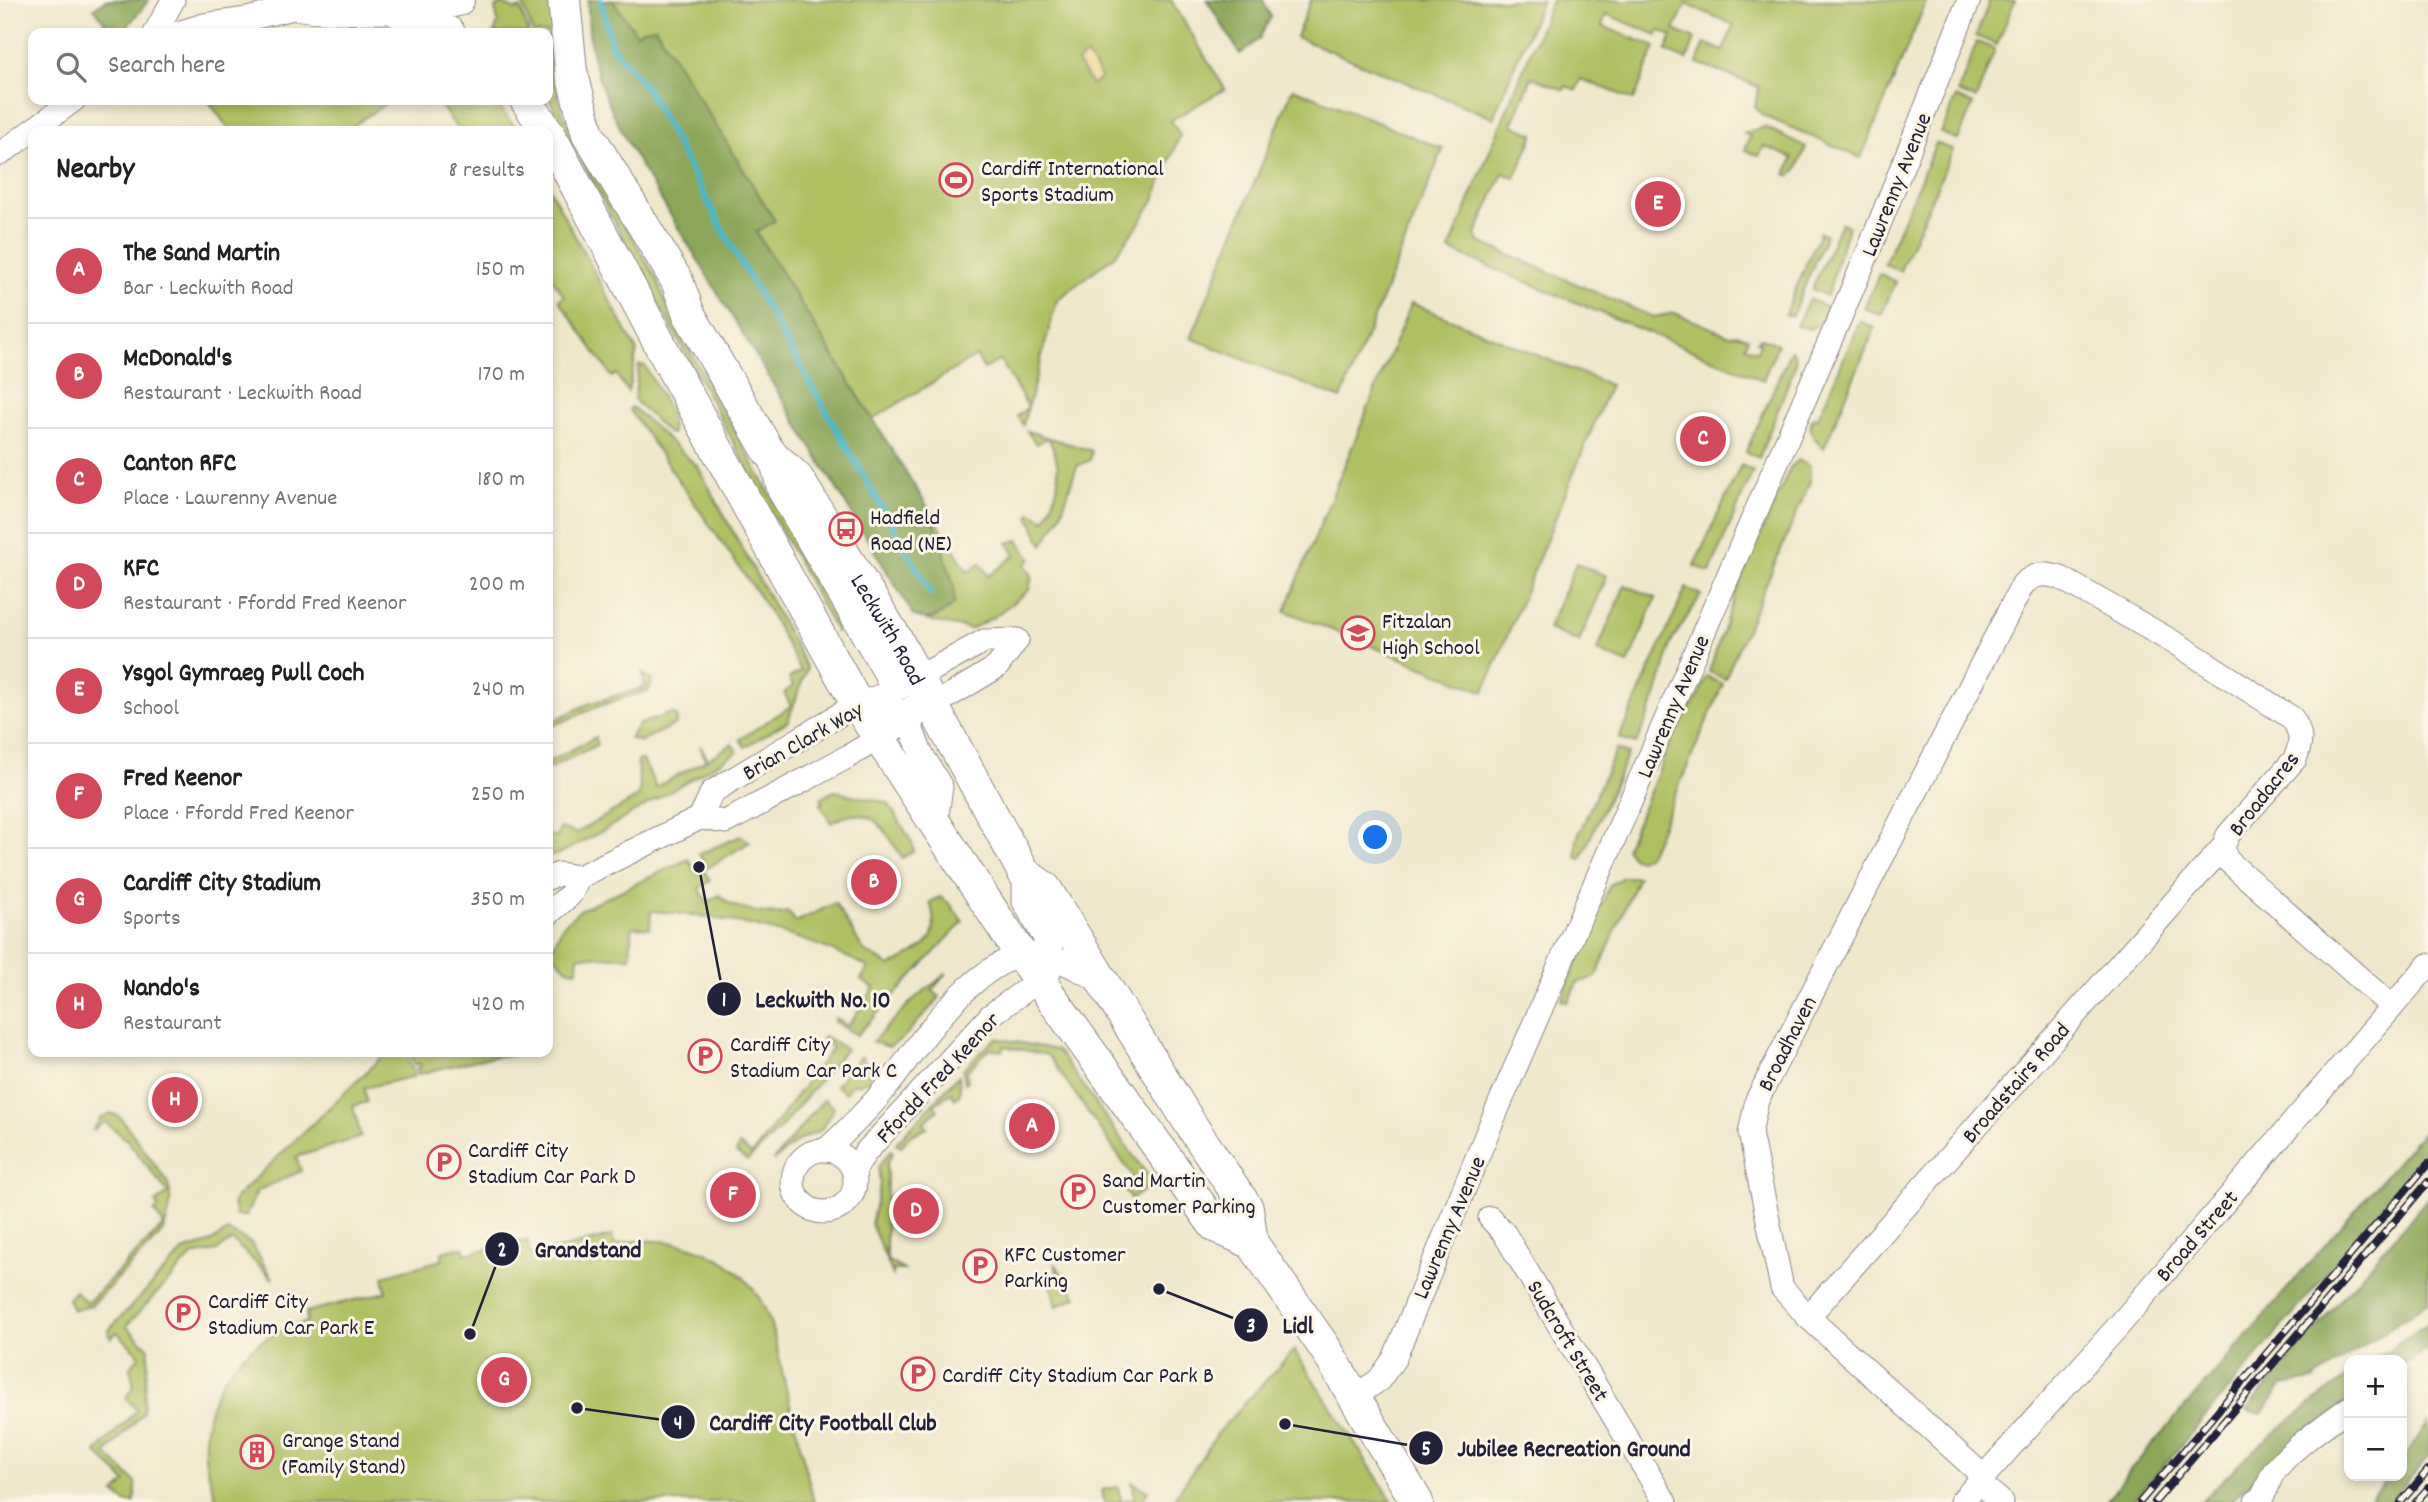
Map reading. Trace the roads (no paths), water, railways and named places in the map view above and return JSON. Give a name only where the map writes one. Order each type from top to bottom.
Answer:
[{"type":"main road","points":[[293,2],[380,7],[458,0]]},
{"type":"main road","name":"Leckwith Road","points":[[564,0],[570,71],[588,134],[677,281],[689,314],[769,452],[797,478],[905,685],[1024,873],[1045,888],[1247,1208],[1252,1243],[1299,1309],[1417,1502]]},
{"type":"main road","points":[[380,7],[401,12],[438,28]]},
{"type":"main road","name":"Leckwith Road","points":[[529,105],[543,126]]},
{"type":"main road","name":"Leckwith Road","points":[[553,143],[674,371],[857,704],[881,737],[918,800],[936,821],[1021,955],[1046,970],[1215,1226],[1252,1243]]},
{"type":"street","points":[[158,28],[173,0]]},
{"type":"street","name":"Lawrenny Avenue","points":[[1354,1397],[1379,1380],[1394,1359],[1485,1138],[1864,262],[1969,0]]},
{"type":"street","points":[[194,28],[247,19],[293,2]]},
{"type":"street","points":[[38,126],[67,105]]},
{"type":"street","points":[[0,153],[28,133]]},
{"type":"street","name":"Broadacres","points":[[2034,575],[2046,574],[2061,578],[2097,597],[2291,718],[2299,730],[2301,744],[2295,759],[2228,835],[2223,847],[2226,859],[2392,1007]]},
{"type":"street","name":"Broadhaven","points":[[2002,1502],[1981,1479],[1808,1317],[1782,1288],[1750,1133],[1757,1100],[2023,584],[2034,575]]},
{"type":"street","name":"Brian Clark Way","points":[[553,876],[559,874],[579,877],[700,818],[725,822],[881,737],[997,667],[1017,640],[984,641],[905,685],[857,704],[712,792],[700,818]]},
{"type":"street","points":[[881,737],[905,685]]},
{"type":"street","points":[[922,712],[911,727],[920,751],[941,788],[936,821]]},
{"type":"street","name":"Broadstairs Road","points":[[1808,1317],[2223,847]]},
{"type":"street","points":[[1024,873],[1024,902],[1051,949],[1046,970],[1102,981]]},
{"type":"street","name":"Brian Clark Way","points":[[553,909],[570,894],[579,877]]},
{"type":"street","name":"Ffordd Fred Keenor","points":[[1021,955],[961,992],[910,1052],[899,1071],[826,1150],[807,1155],[795,1169],[793,1181],[801,1203],[821,1213],[842,1208],[854,1191],[854,1171],[873,1143],[991,1014],[1046,970]]},
{"type":"street","name":"Broad Street","points":[[1961,1502],[2121,1322],[2428,965]]},
{"type":"street","points":[[826,1150],[838,1153],[848,1160],[854,1171]]},
{"type":"street","name":"Sudcroft Street","points":[[1490,1218],[1504,1233],[1665,1502]]},
{"type":"street","points":[[2259,1500],[2273,1472],[2300,1446],[2344,1412]]},
{"type":"waterway","points":[[601,0],[612,47],[647,89],[736,254],[931,593]]},
{"type":"railway","points":[[2140,1502],[2428,1164]]},
{"type":"railway","points":[[2155,1502],[2428,1182]]},
{"type":"railway","points":[[2401,1502],[2428,1470]]},
{"type":"railway","points":[[2416,1502],[2428,1488]]},
{"type":"place","name":"Cardiff International Sports Stadium","points":[[956,180]]},
{"type":"place","name":"Ysgol Gymraeg Pwll Coch","points":[[1658,204]]},
{"type":"place","name":"Canton RFC","points":[[1703,439]]},
{"type":"place","name":"Hadfield Road (NE)","points":[[846,529]]},
{"type":"place","name":"Fitzalan High School","points":[[1358,633]]},
{"type":"place","name":"Leckwith No. 10","points":[[699,867]]},
{"type":"place","name":"McDonald's","points":[[874,882]]},
{"type":"place","name":"Cardiff City Stadium Car Park C","points":[[705,1056]]},
{"type":"place","name":"Nando's","points":[[175,1100]]},
{"type":"place","name":"The Sand Martin","points":[[1032,1126]]},
{"type":"place","name":"Cardiff City Stadium Car Park D","points":[[444,1162]]},
{"type":"place","name":"Sand Martin Customer Parking","points":[[1078,1192]]},
{"type":"place","name":"Fred Keenor","points":[[733,1195]]},
{"type":"place","name":"KFC","points":[[916,1211]]},
{"type":"place","name":"KFC Customer Parking","points":[[980,1266]]},
{"type":"place","name":"Lidl","points":[[1159,1289]]},
{"type":"place","name":"Cardiff City Stadium Car Park E","points":[[183,1313]]},
{"type":"place","name":"Grandstand","points":[[470,1334]]},
{"type":"place","name":"Cardiff City Stadium Car Park B","points":[[918,1374]]},
{"type":"place","name":"Cardiff City Stadium","points":[[504,1380]]},
{"type":"place","name":"Cardiff City Football Club","points":[[577,1408]]},
{"type":"place","name":"Jubilee Recreation Ground","points":[[1285,1424]]},
{"type":"place","name":"Grange Stand (Family Stand)","points":[[257,1452]]}]
